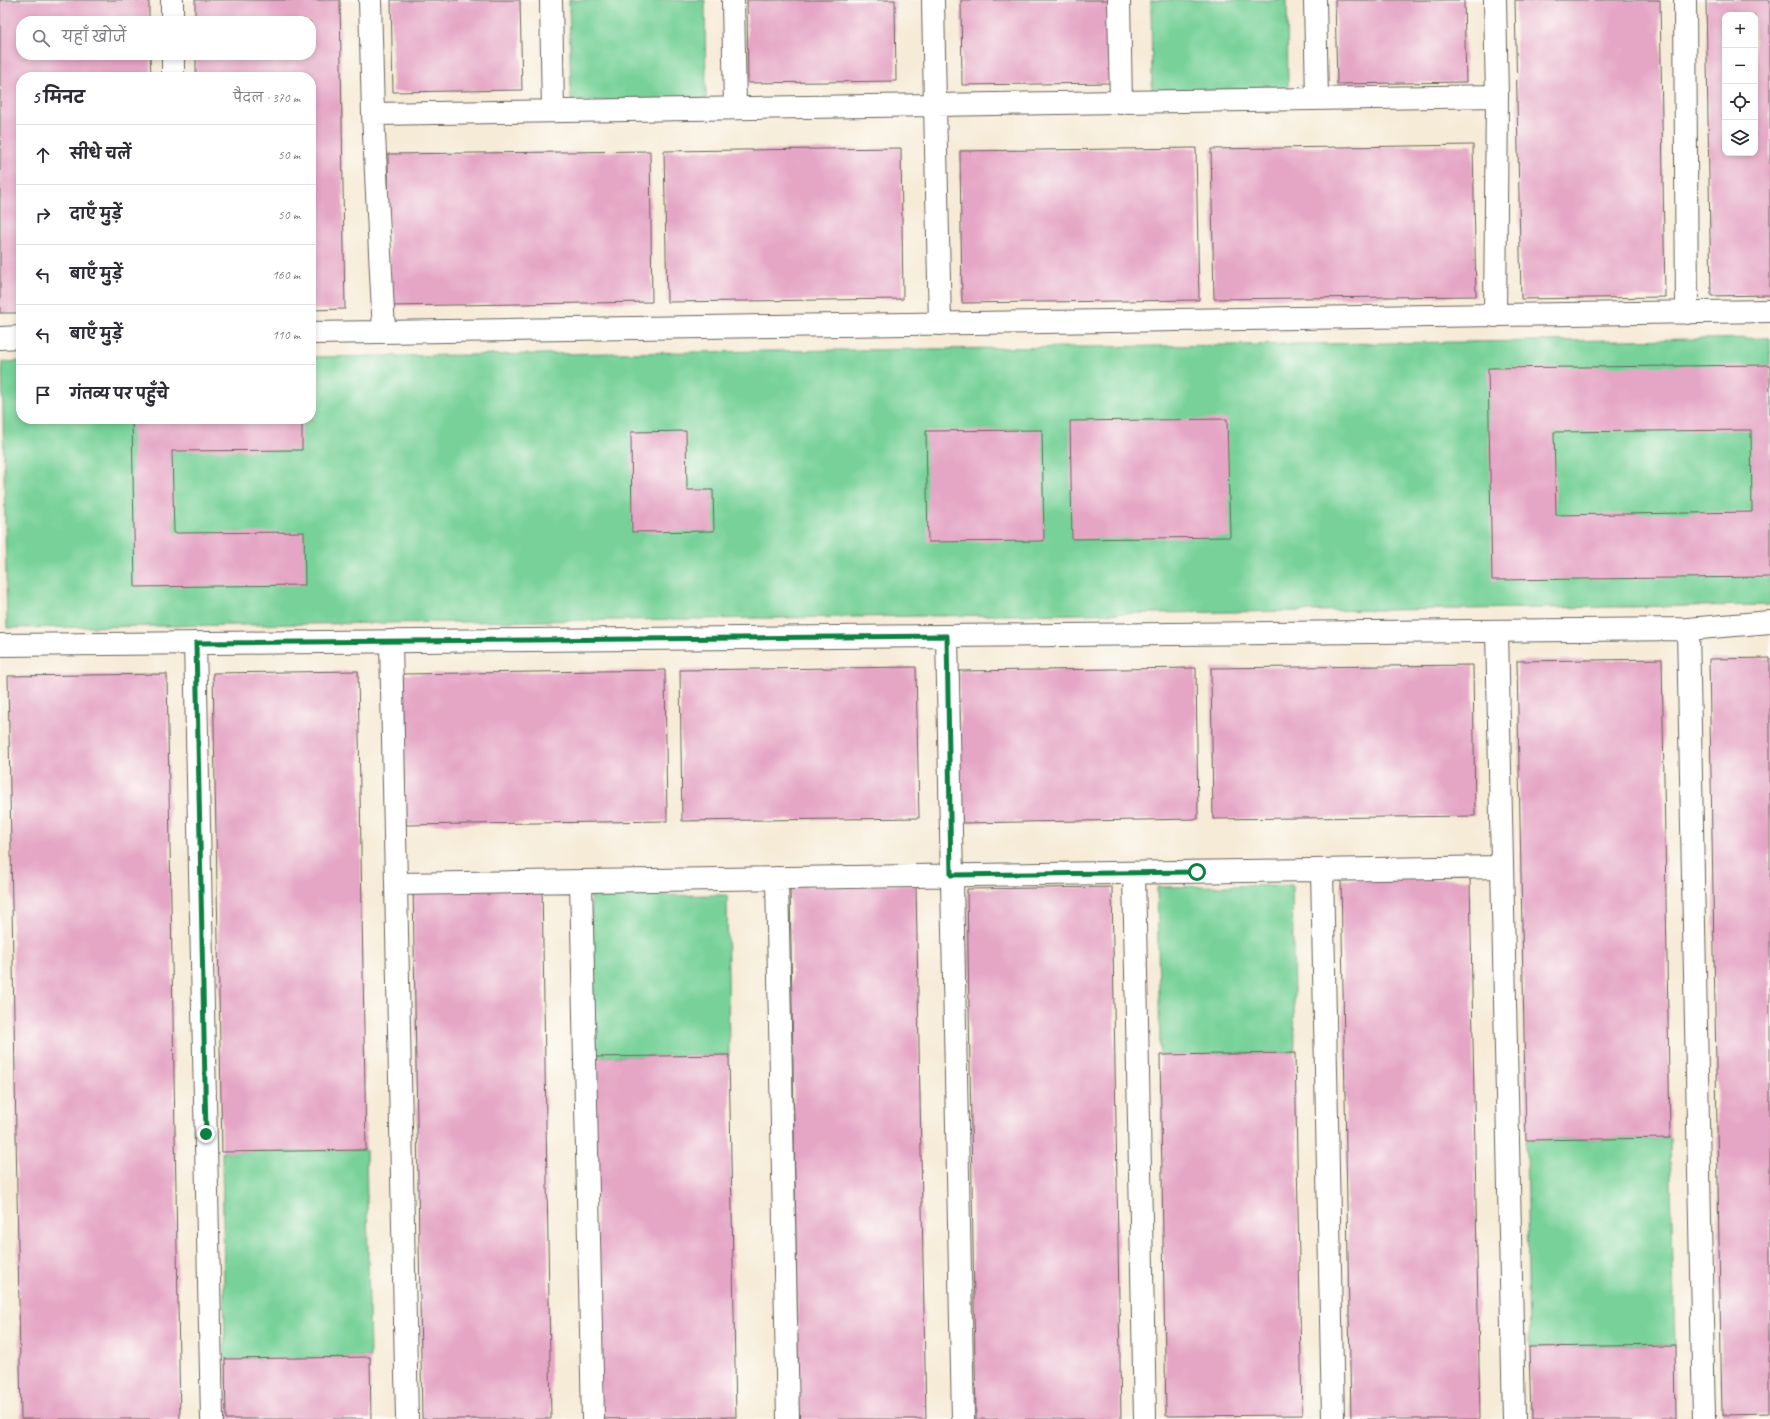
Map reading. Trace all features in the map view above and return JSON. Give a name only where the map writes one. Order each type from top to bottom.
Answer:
[{"type":"street","points":[[172,0],[172,16]]},
{"type":"street","points":[[370,0],[373,114],[384,332]]},
{"type":"street","points":[[551,0],[553,111]]},
{"type":"street","points":[[733,0],[735,108]]},
{"type":"street","points":[[933,0],[940,324]]},
{"type":"street","points":[[1119,0],[1121,102]]},
{"type":"street","points":[[1315,0],[1317,99]]},
{"type":"street","points":[[1495,0],[1497,96],[1495,316]]},
{"type":"street","points":[[1685,0],[1687,313]]},
{"type":"street","points":[[173,60],[173,72]]},
{"type":"street","points":[[373,114],[1497,96]]},
{"type":"street","points":[[316,333],[1770,311]]},
{"type":"street","points":[[0,338],[16,337]]},
{"type":"street","points":[[0,645],[1688,629],[1770,622]]},
{"type":"street","points":[[1688,629],[1704,1419]]},
{"type":"street","points":[[1497,631],[1514,1419]]},
{"type":"street","points":[[947,636],[963,1419]]},
{"type":"street","points":[[391,641],[407,1419]]},
{"type":"street","points":[[196,643],[212,1419]]},
{"type":"street","points":[[396,884],[1502,867]]},
{"type":"street","points":[[1322,870],[1333,1419]]},
{"type":"street","points":[[1134,873],[1145,1419]]},
{"type":"street","points":[[777,878],[788,1419]]},
{"type":"street","points":[[581,881],[593,1419]]},
{"type":"green space","points":[[569,0],[705,0],[706,99],[571,101]]},
{"type":"green space","points":[[1151,0],[1287,0],[1288,89],[1152,91]]},
{"type":"green space","points":[[1770,338],[1770,605],[7,628],[2,362],[16,361],[16,424],[316,424],[316,357]]},
{"type":"green space","points":[[1292,885],[1295,1053],[1160,1055],[1157,887]]},
{"type":"green space","points":[[727,895],[729,1055],[594,1057],[591,896]]},
{"type":"green space","points":[[1670,1138],[1675,1345],[1529,1347],[1526,1140]]},
{"type":"green space","points":[[366,1150],[370,1357],[225,1359],[222,1152]]},
{"type":"building","points":[[0,0],[149,0],[149,16],[16,16],[16,60],[150,60],[151,72],[16,72],[16,313],[0,313]]},
{"type":"building","points":[[195,0],[340,0],[345,309],[316,310],[316,72],[196,72],[196,60],[316,60],[316,16],[195,16]]},
{"type":"building","points":[[391,0],[520,0],[522,90],[393,92]]},
{"type":"building","points":[[747,0],[895,0],[896,81],[748,83]]},
{"type":"building","points":[[961,0],[1109,0],[1110,83],[962,85]]},
{"type":"building","points":[[1335,0],[1464,0],[1466,82],[1337,84]]},
{"type":"building","points":[[1515,0],[1660,0],[1665,297],[1521,299]]},
{"type":"building","points":[[1706,0],[1770,0],[1770,295],[1711,296]]},
{"type":"building","points":[[1473,145],[1476,296],[1214,299],[1211,149]]},
{"type":"building","points":[[901,148],[903,299],[667,302],[664,151]]},
{"type":"building","points":[[1196,148],[1199,300],[962,303],[960,151]]},
{"type":"building","points":[[650,151],[652,302],[390,306],[388,154]]},
{"type":"building","points":[[1770,365],[1770,577],[1492,580],[1488,368]],"holes":[[[1751,430],[1752,512],[1556,515],[1554,432]]]},
{"type":"building","points":[[1227,419],[1230,537],[1072,539],[1070,421]]},
{"type":"building","points":[[132,424],[302,424],[302,450],[172,451],[174,533],[304,532],[305,585],[135,587]]},
{"type":"building","points":[[1042,430],[1044,541],[928,542],[926,431]]},
{"type":"building","points":[[686,431],[687,490],[713,490],[714,531],[632,532],[631,432]]},
{"type":"building","points":[[1770,658],[1770,1415],[1722,1416],[1709,659]]},
{"type":"building","points":[[1662,659],[1670,1138],[1526,1140],[1517,661]]},
{"type":"building","points":[[1473,665],[1475,816],[1213,819],[1211,668]]},
{"type":"building","points":[[916,667],[919,818],[682,821],[680,670]]},
{"type":"building","points":[[1196,668],[1198,819],[962,823],[959,671]]},
{"type":"building","points":[[665,670],[667,821],[406,825],[403,674]]},
{"type":"building","points":[[358,671],[366,1150],[222,1152],[213,673]]},
{"type":"building","points":[[167,674],[180,1419],[21,1419],[8,676]]},
{"type":"building","points":[[1470,879],[1480,1419],[1351,1419],[1341,880]]},
{"type":"building","points":[[542,885],[551,1419],[422,1419],[413,887]]},
{"type":"building","points":[[916,885],[926,1419],[799,1419],[790,886]]},
{"type":"building","points":[[1112,887],[1121,1419],[976,1419],[967,889]]},
{"type":"building","points":[[1295,1053],[1302,1415],[1166,1416],[1160,1055]]},
{"type":"building","points":[[729,1055],[736,1417],[600,1419],[594,1057]]},
{"type":"building","points":[[1675,1345],[1676,1419],[1531,1419],[1529,1347]]},
{"type":"building","points":[[370,1357],[371,1419],[226,1419],[225,1359]]},
{"type":"route","points":[[206,1134],[196,643],[947,636],[951,875],[1197,872]]}]
